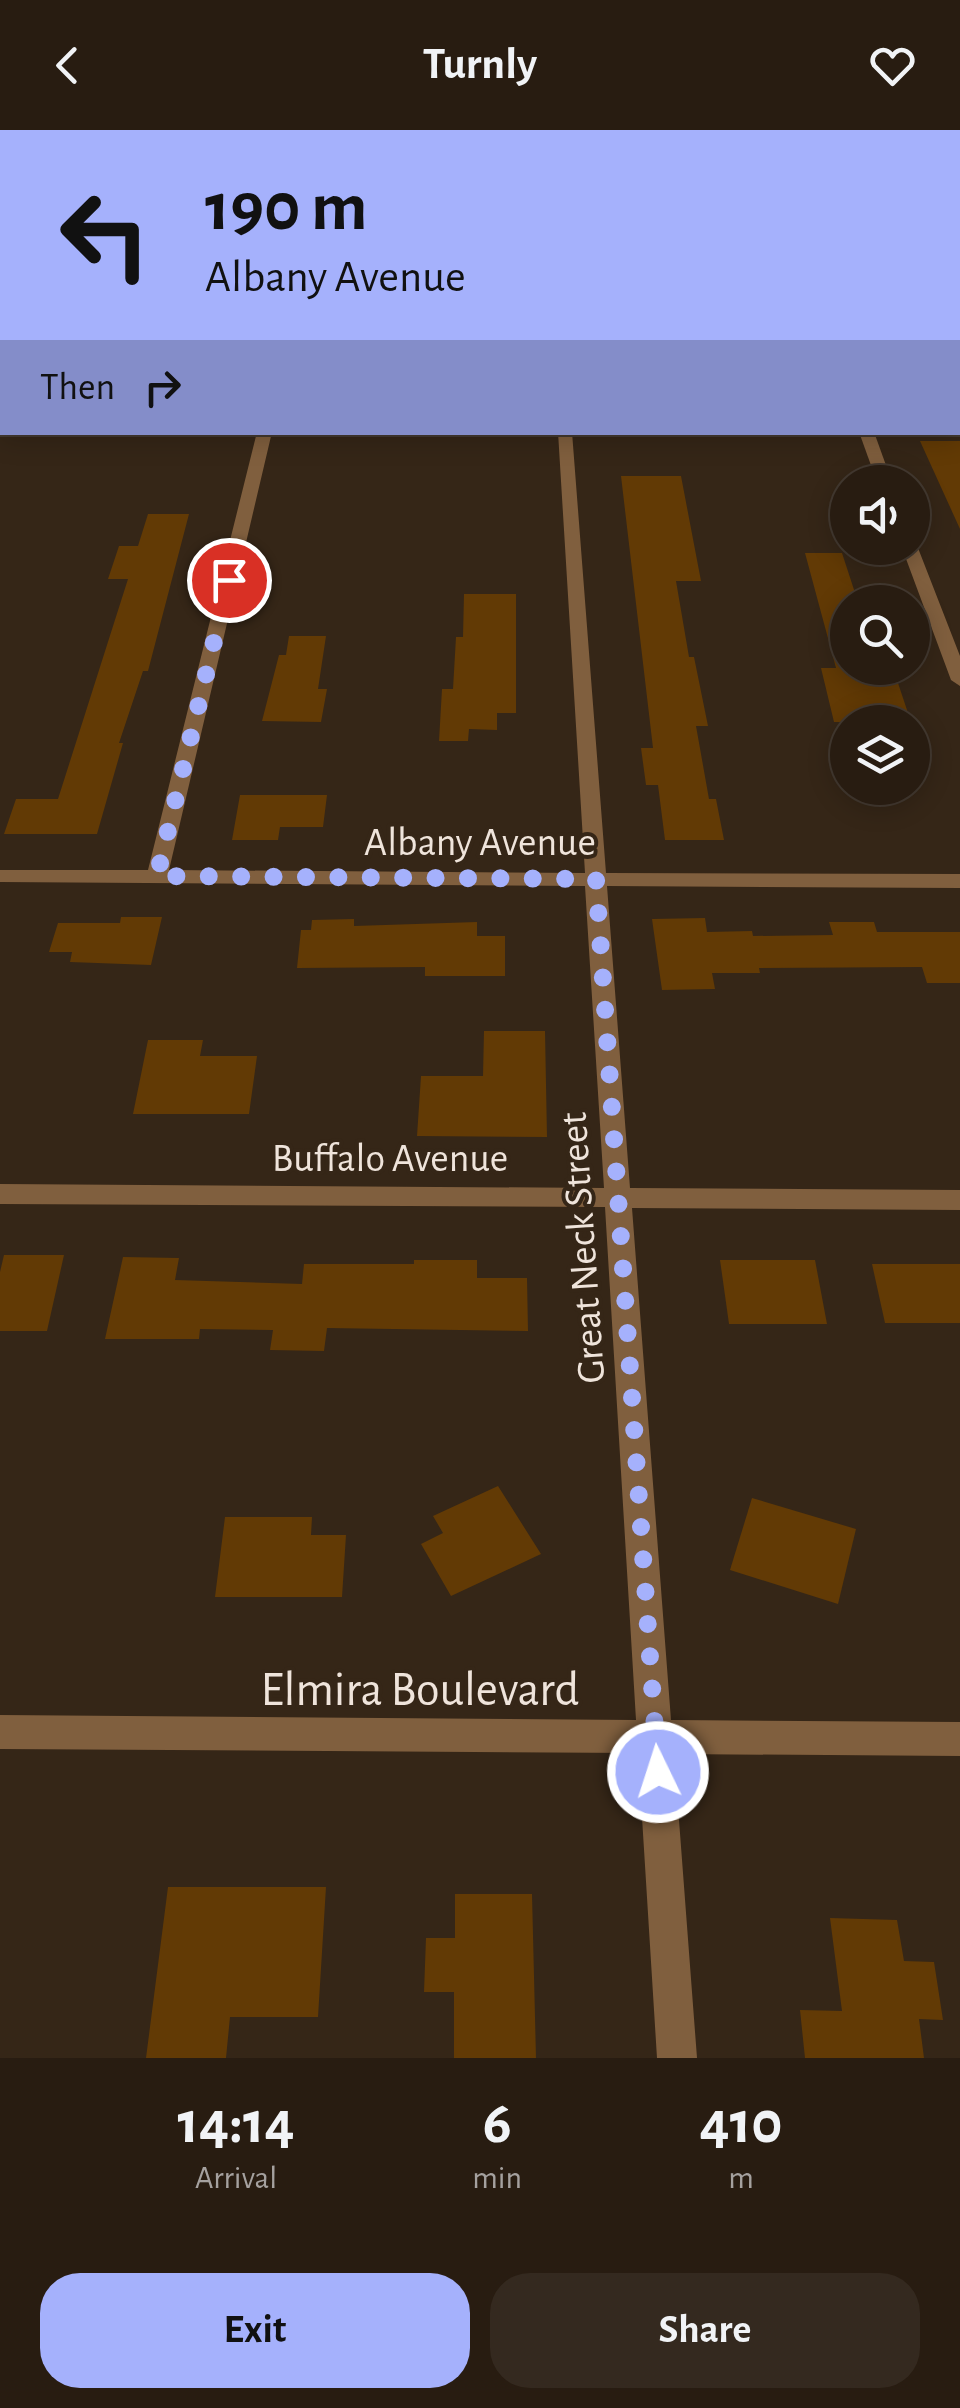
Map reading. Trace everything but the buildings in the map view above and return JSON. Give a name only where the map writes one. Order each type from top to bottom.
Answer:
[{"type":"street","points":[[157,876],[264,435]]},
{"type":"street","name":"Great Neck Street","points":[[565,435],[677,2058]]},
{"type":"street","points":[[867,435],[879,465]]},
{"type":"street","points":[[916,565],[960,680]]},
{"type":"street","name":"Albany Avenue","points":[[0,876],[960,880]]},
{"type":"street","name":"Buffalo Avenue","points":[[0,1194],[960,1200]]},
{"type":"street","name":"Elmira Boulevard","points":[[0,1732],[960,1739]]},
{"type":"route","points":[[229,580],[157,876],[596,879],[658,1772]]}]
